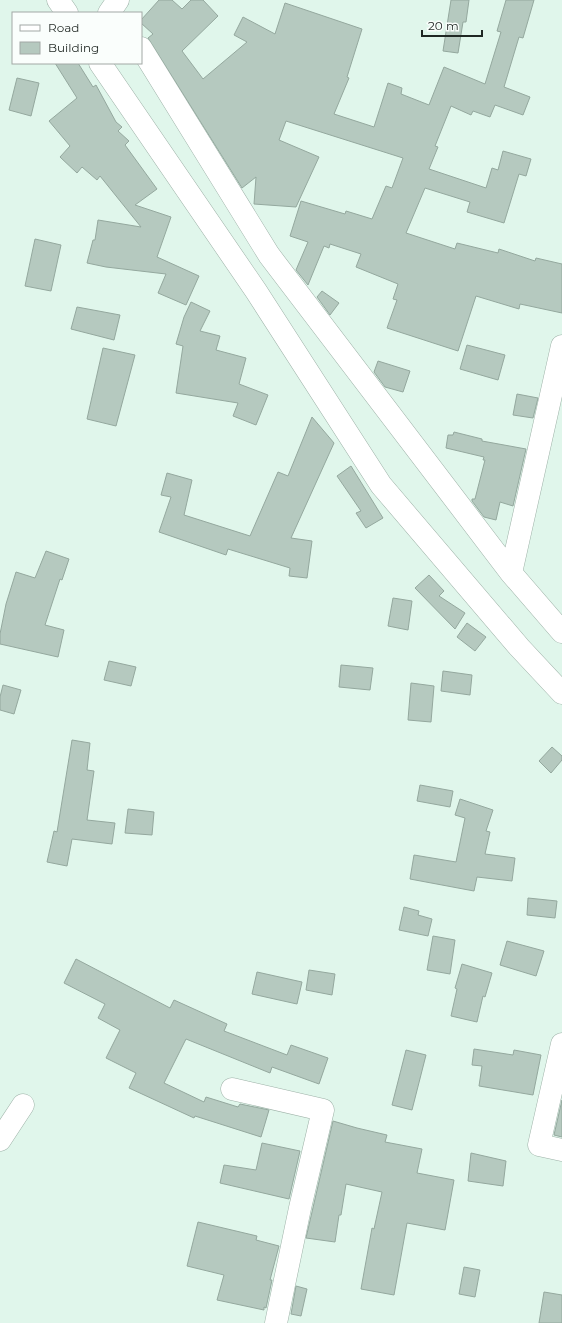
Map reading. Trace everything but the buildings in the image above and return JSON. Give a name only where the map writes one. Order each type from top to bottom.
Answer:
[{"type":"street","points":[[58,0],[66,12]]},
{"type":"street","points":[[142,50],[268,255],[510,573],[562,632]]},
{"type":"street","points":[[101,64],[256,291],[381,485],[518,647],[562,693]]},
{"type":"street","points":[[510,573],[562,346]]},
{"type":"street","points":[[562,1044],[539,1145],[562,1150]]},
{"type":"street","points":[[232,1089],[323,1110],[300,1208],[276,1323]]},
{"type":"street","points":[[0,1140],[23,1105]]}]
